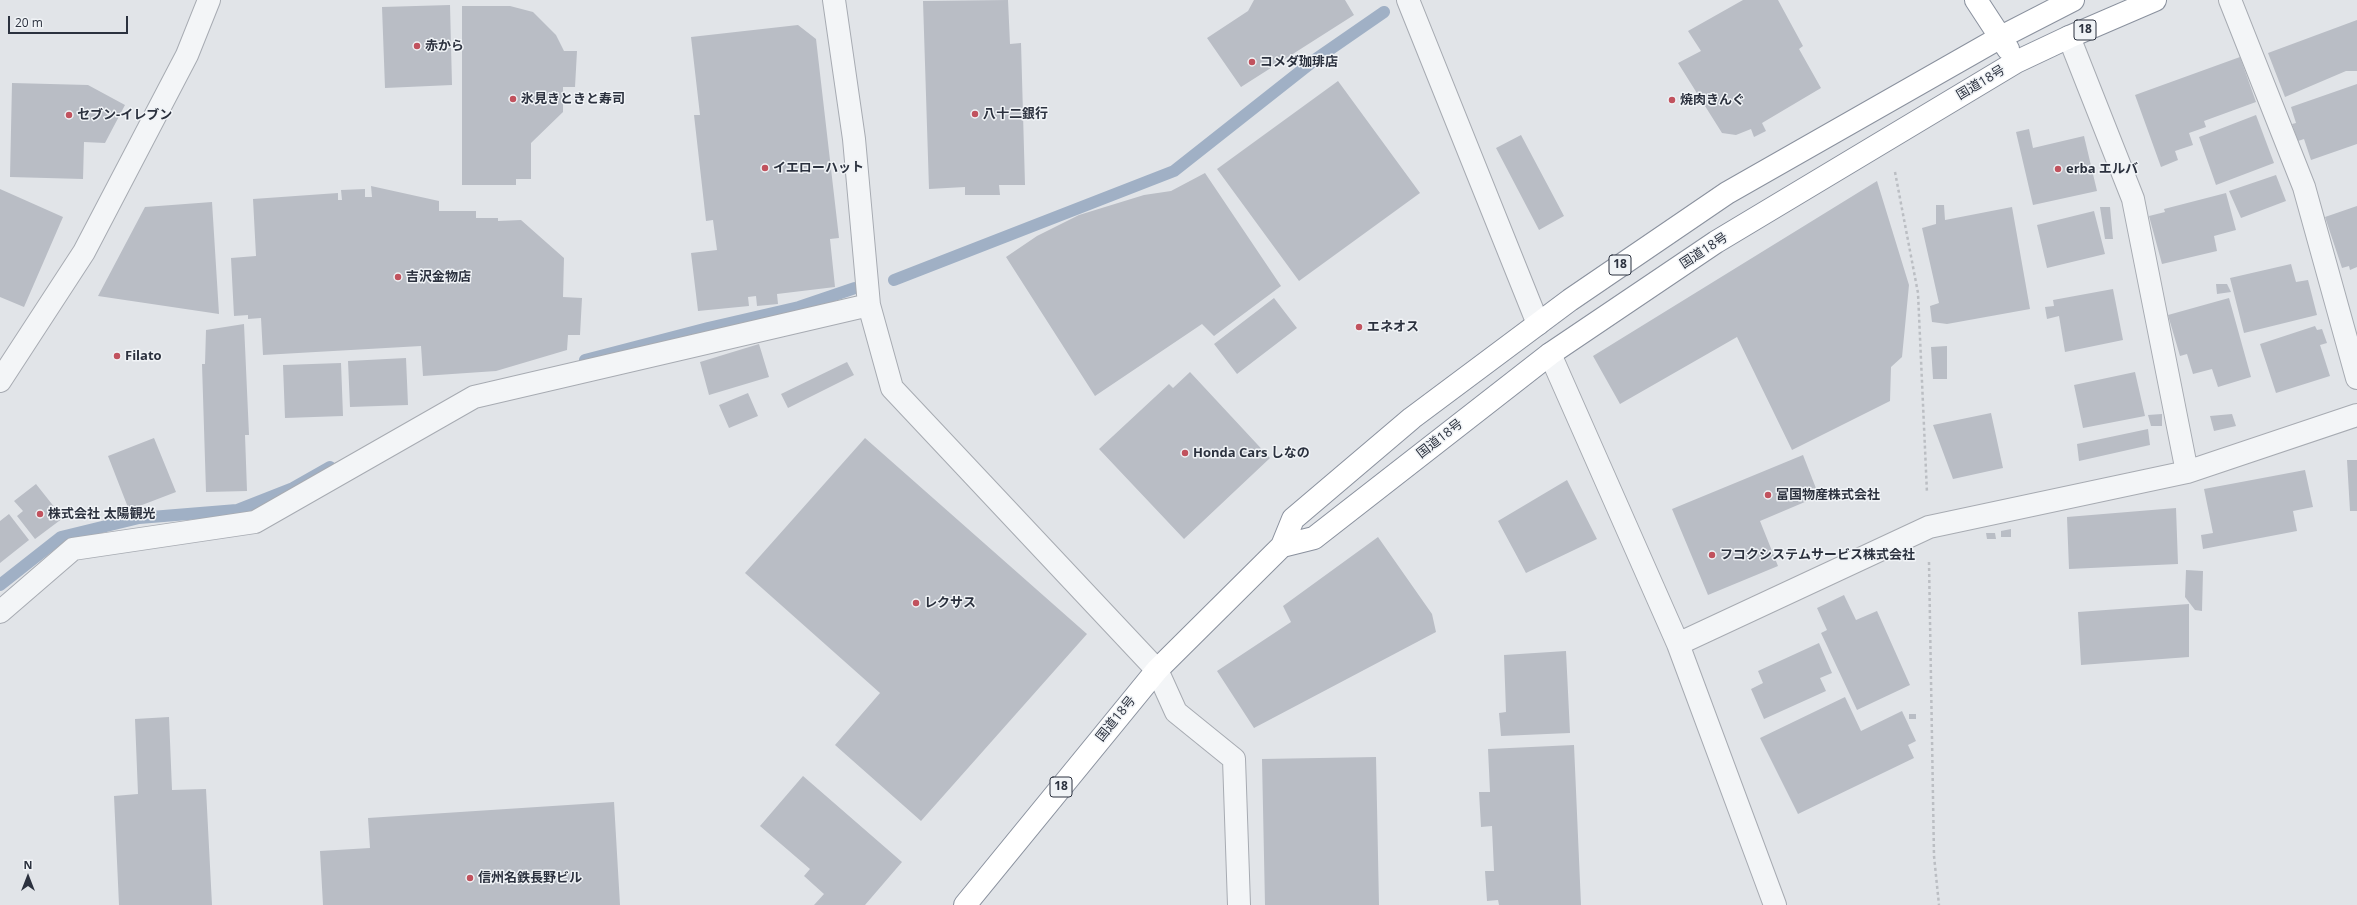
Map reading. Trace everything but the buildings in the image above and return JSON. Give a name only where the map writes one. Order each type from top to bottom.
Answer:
[{"type":"highway","points":[[1976,0],[2016,62]]},
{"type":"highway","name":"国道18号","points":[[965,905],[1157,670],[1282,546],[1294,519],[1412,418],[1570,300],[1728,193],[2001,37],[2073,0]]},
{"type":"highway","name":"国道18号","points":[[1282,546],[1314,538],[1550,354],[1716,242],[2016,62],[2069,37],[2155,0]]},
{"type":"street","points":[[0,381],[84,252],[187,55],[209,0]]},
{"type":"street","points":[[834,0],[854,139],[868,305],[892,388],[1157,670],[1176,712],[1234,759],[1239,905]]},
{"type":"street","points":[[1408,0],[1538,324]]},
{"type":"street","points":[[2230,0],[2304,186],[2357,378]]},
{"type":"street","points":[[2069,37],[2132,198],[2187,472]]},
{"type":"street","points":[[0,612],[73,549],[255,522],[474,397],[868,305]]},
{"type":"street","points":[[1550,354],[1678,644],[1775,905]]},
{"type":"street","points":[[1678,644],[1929,527],[2187,472],[2357,415]]},
{"type":"waterway","points":[[894,280],[1174,171],[1316,59],[1384,12]]},
{"type":"waterway","points":[[585,360],[708,328],[799,307],[855,288]]},
{"type":"waterway","points":[[0,585],[61,537],[139,518],[237,510],[293,488],[330,467]]},
{"type":"place","name":"赤から","points":[[417,46]]},
{"type":"place","name":"コメダ珈琲店","points":[[1252,62]]},
{"type":"place","name":"氷見きときと寿司","points":[[513,99]]},
{"type":"place","name":"焼肉きんぐ","points":[[1672,100]]},
{"type":"place","name":"八十二銀行","points":[[975,114]]},
{"type":"place","name":"セブン-イレブン","points":[[69,115]]},
{"type":"place","name":"イエローハット","points":[[765,168]]},
{"type":"place","name":"erba エルバ","points":[[2058,169]]},
{"type":"place","name":"吉沢金物店","points":[[398,277]]},
{"type":"place","name":"エネオス","points":[[1359,327]]},
{"type":"place","name":"Filato","points":[[117,356]]},
{"type":"place","name":"Honda Cars しなの","points":[[1185,453]]},
{"type":"place","name":"富国物産株式会社","points":[[1768,495]]},
{"type":"place","name":"株式会社 太陽観光","points":[[40,514]]},
{"type":"place","name":"フコクシステムサービス株式会社","points":[[1712,555]]},
{"type":"place","name":"レクサス","points":[[916,603]]},
{"type":"place","name":"信州名鉄長野ビル","points":[[470,878]]}]
